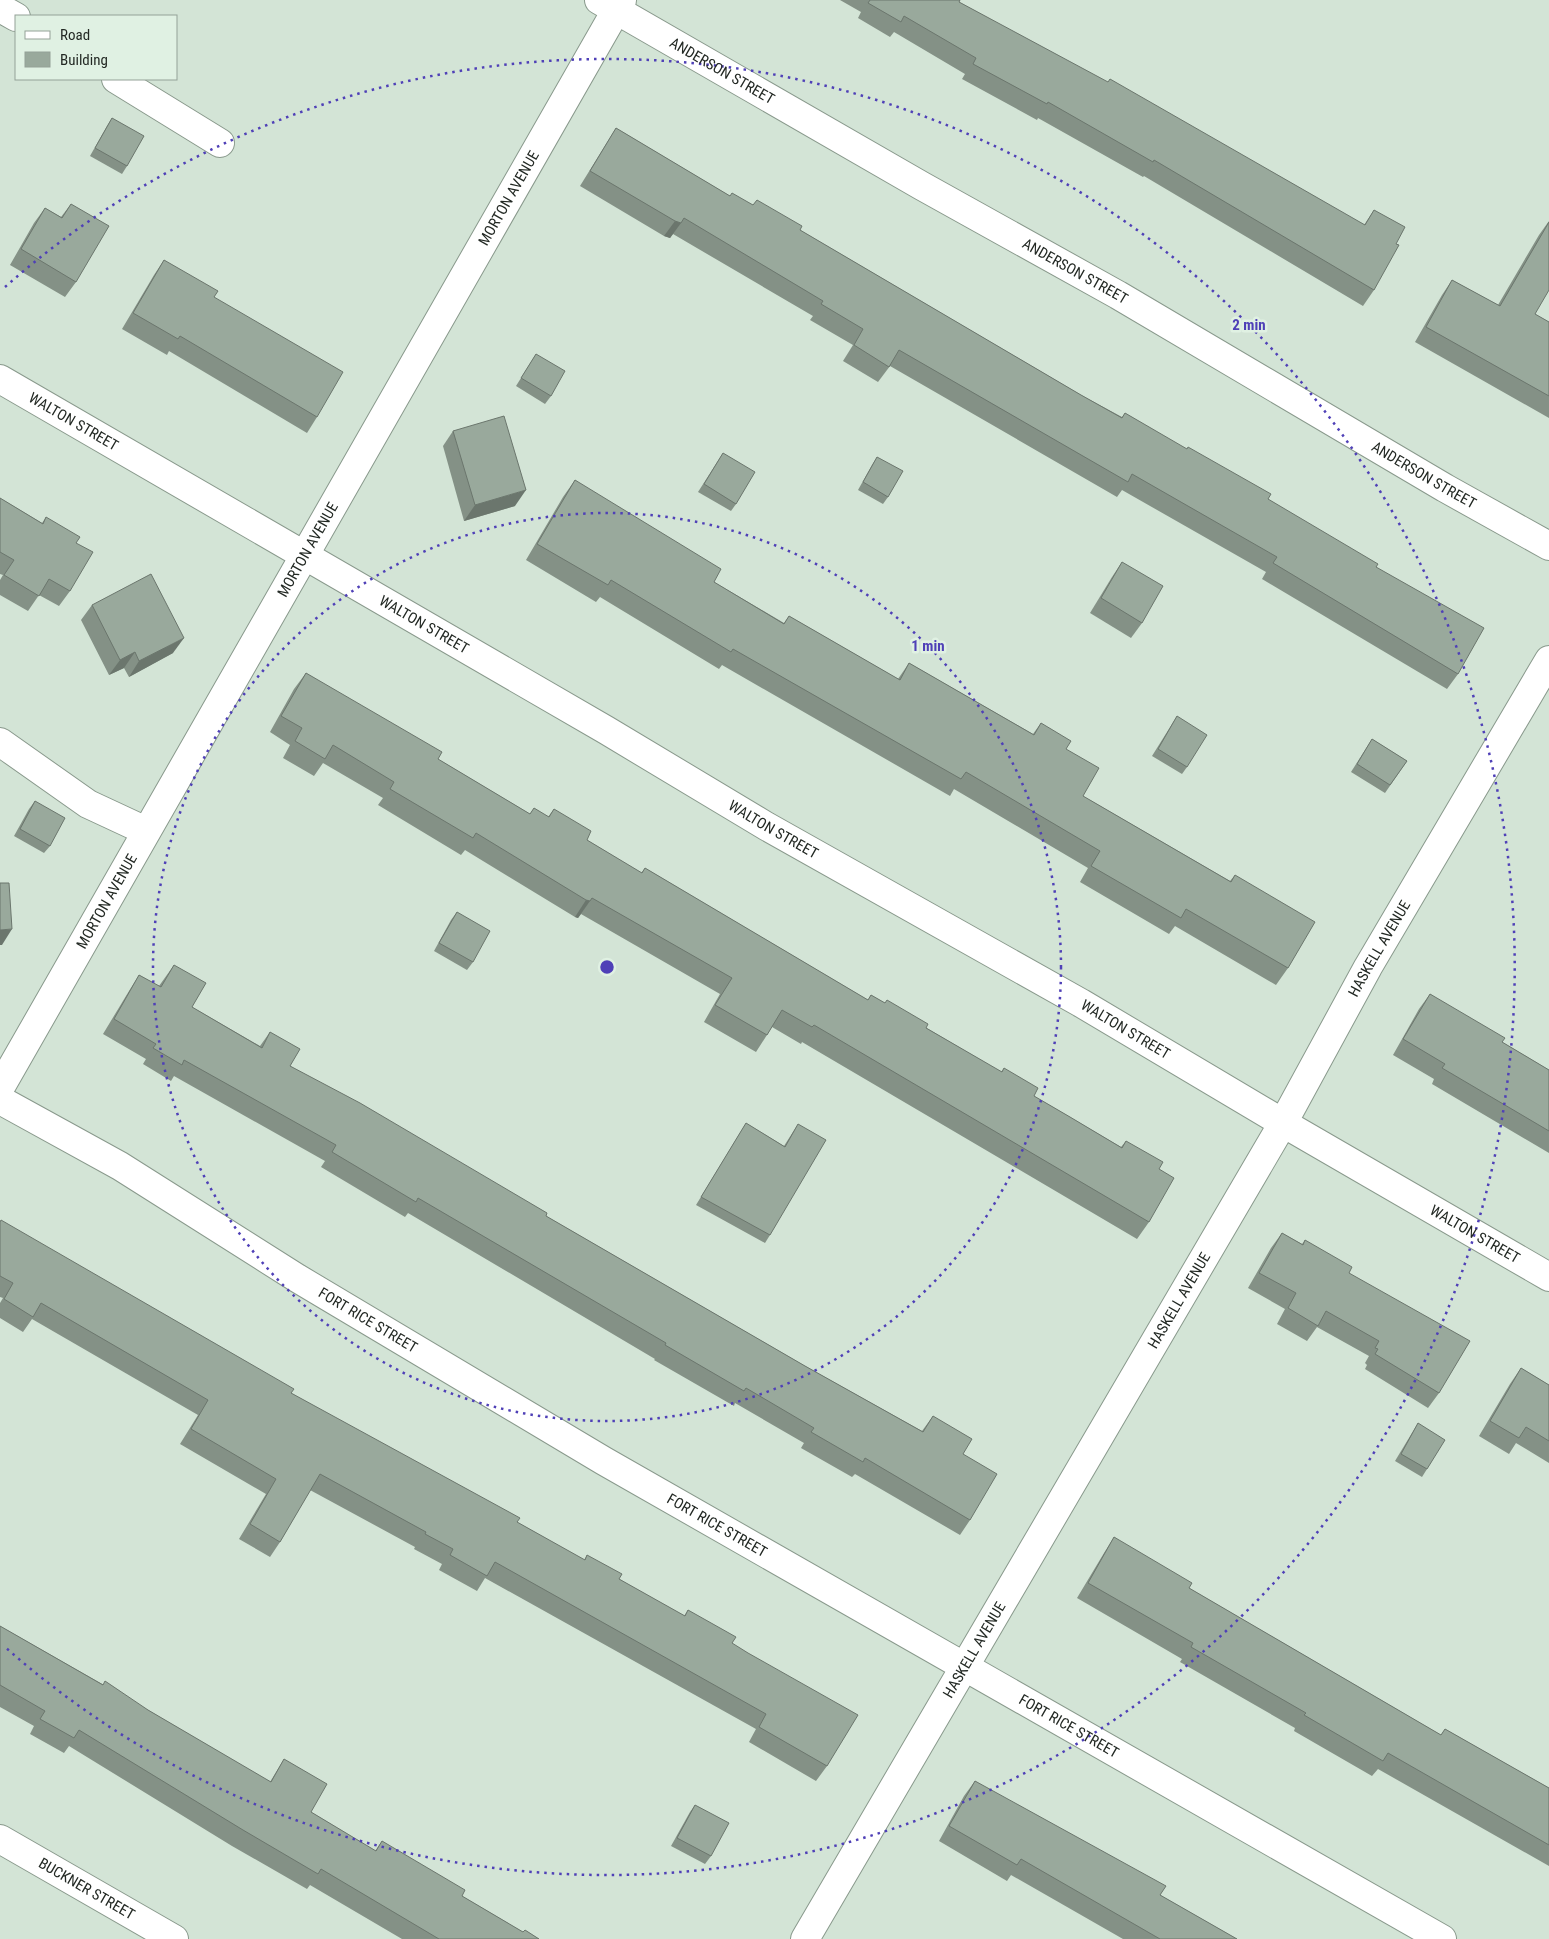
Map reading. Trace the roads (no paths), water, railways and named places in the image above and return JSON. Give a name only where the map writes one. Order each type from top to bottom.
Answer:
[{"type":"street","name":"ANDERSON STREET","points":[[612,4],[922,186],[1118,295],[1437,484],[1549,546]]},
{"type":"street","name":"MORTON AVENUE","points":[[0,1088],[304,556],[612,4]]},
{"type":"street","points":[[0,8],[15,16]]},
{"type":"street","points":[[118,80],[220,143]]},
{"type":"street","name":"WALTON STREET","points":[[0,379],[606,730],[766,826],[1081,1003],[1283,1124],[1549,1277]]},
{"type":"street","name":"HASKELL AVENUE","points":[[805,1939],[1283,1124],[1368,967],[1549,660]]},
{"type":"street","points":[[0,742],[88,804],[146,831]]},
{"type":"street","name":"FORT RICE STREET","points":[[0,1100],[120,1166],[298,1278],[604,1461],[1442,1939]]},
{"type":"street","name":"BUCKNER STREET","points":[[0,1839],[174,1939]]}]
